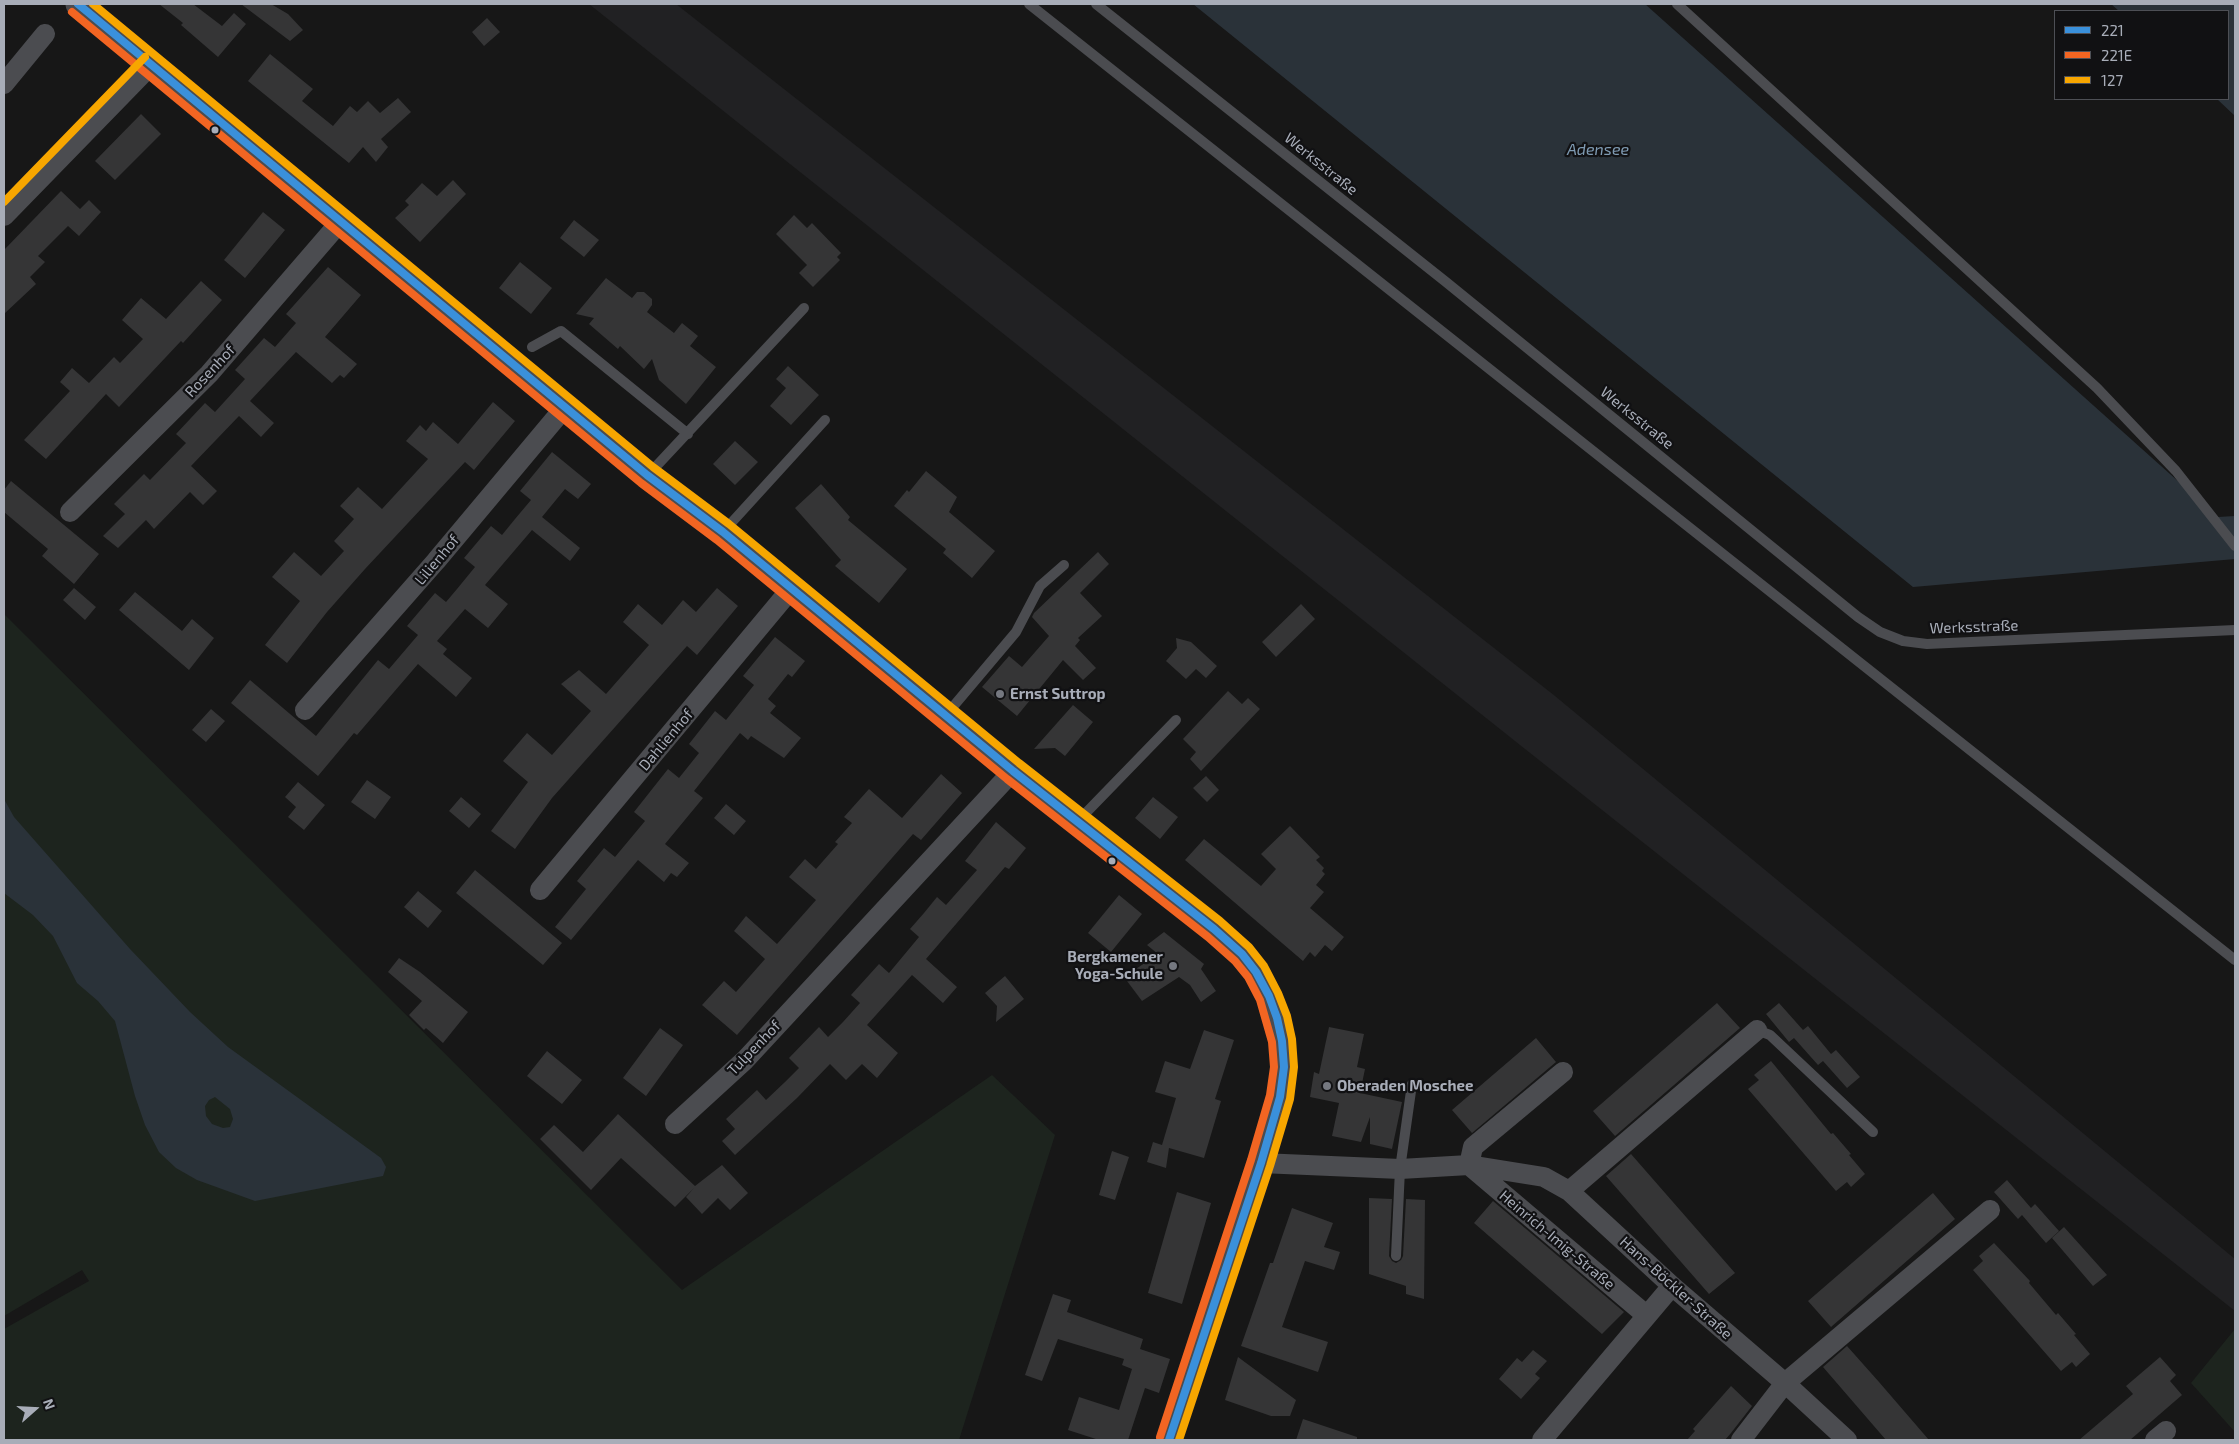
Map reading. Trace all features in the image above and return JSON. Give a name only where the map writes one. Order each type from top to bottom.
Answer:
[{"type":"street","points":[[78,4],[647,475],[723,532],[945,716],[1221,935],[1242,954],[1256,972],[1269,996],[1280,1034],[1284,1067],[1280,1096],[1261,1163],[1169,1440]]},
{"type":"street","points":[[4,84],[45,34]]},
{"type":"street","points":[[4,216],[152,64]]},
{"type":"street","name":"Rosenhof","points":[[70,512],[209,374],[341,221]]},
{"type":"street","name":"Lilienhof","points":[[305,710],[436,561],[565,407]]},
{"type":"street","name":"Dahlienhof","points":[[540,890],[792,589]]},
{"type":"street","name":"Tulpenhof","points":[[675,1124],[745,1060],[1013,771]]},
{"type":"street","points":[[1569,1191],[1757,1030]]},
{"type":"street","points":[[1469,1164],[1473,1147],[1563,1072]]},
{"type":"street","name":"Hans-Böckler-Straße","points":[[1261,1163],[1400,1169],[1469,1164],[1544,1177],[1569,1191],[1672,1286],[1785,1383],[1847,1440]]},
{"type":"street","name":"Heinrich-Imig-Straße","points":[[1469,1164],[1646,1315]]},
{"type":"street","points":[[1741,1440],[1785,1383],[1990,1210]]},
{"type":"street","points":[[1542,1440],[1672,1286]]},
{"type":"lane","points":[[1029,4],[2235,960]]},
{"type":"lane","name":"Werksstraße","points":[[1096,4],[1438,276],[1880,632],[1903,641],[1927,644],[2235,630]]},
{"type":"lane","points":[[1677,4],[2097,388],[2176,471],[2235,546]]},
{"type":"lane","points":[[647,475],[688,434],[804,308]]},
{"type":"lane","points":[[532,347],[561,331],[688,434]]},
{"type":"lane","points":[[723,532],[825,420]]},
{"type":"lane","points":[[945,716],[1016,632],[1040,586],[1064,565]]},
{"type":"lane","points":[[1078,821],[1176,720]]},
{"type":"lane","points":[[1757,1030],[1770,1035],[1873,1132]]},
{"type":"lane","points":[[1396,1256],[1400,1169],[1412,1084]]},
{"type":"shaded area","points":[[589,4],[676,4],[1555,696],[2235,1259],[2235,1311],[1520,745]]},
{"type":"shaded area","points":[[4,614],[682,1290],[992,1075],[1055,1135],[959,1440],[4,1440],[4,1329],[89,1281],[82,1270],[4,1316]]},
{"type":"shaded area","points":[[2235,1329],[2235,1432],[2191,1383]]},
{"type":"water","name":"Adensee","points":[[1193,4],[1645,4],[2218,517],[2235,516],[2235,559],[1913,587]]},
{"type":"water","points":[[2111,4],[2235,4],[2235,116],[2218,100],[2229,100],[2229,10],[2118,10]]},
{"type":"water","points":[[4,799],[14,817],[130,949],[190,1012],[228,1047],[381,1158],[386,1167],[383,1176],[255,1201],[197,1180],[176,1168],[159,1152],[145,1125],[135,1096],[115,1021],[98,1001],[77,983],[53,936],[33,915],[4,893]],"holes":[[[215,1097],[230,1109],[233,1119],[230,1127],[223,1128],[212,1124],[206,1116],[205,1106],[209,1100]]]},
{"type":"building","points":[[159,4],[193,4],[222,26],[234,13],[246,24],[218,57],[181,25],[183,23]]},
{"type":"building","points":[[241,4],[271,4],[288,14],[303,30],[290,41]]},
{"type":"building","points":[[487,18],[500,32],[484,46],[472,32]]},
{"type":"building","points":[[270,54],[313,89],[302,101],[333,126],[350,106],[357,112],[368,101],[380,113],[398,98],[411,112],[381,139],[388,147],[376,162],[363,147],[349,163],[248,81]]},
{"type":"building","points":[[141,114],[161,134],[115,180],[95,161]]},
{"type":"building","points":[[453,180],[466,194],[420,242],[395,218],[409,205],[405,201],[422,183],[437,196]]},
{"type":"building","points":[[61,191],[80,209],[89,200],[101,212],[79,236],[68,226],[38,256],[45,262],[30,277],[36,284],[4,314],[4,250]]},
{"type":"building","points":[[263,212],[285,230],[245,278],[224,260]]},
{"type":"building","points":[[794,215],[807,228],[812,223],[841,253],[837,257],[840,260],[813,287],[799,273],[807,265],[776,234]]},
{"type":"building","points":[[574,220],[599,240],[584,257],[560,238]]},
{"type":"building","points":[[520,262],[552,288],[531,314],[499,288]]},
{"type":"building","points":[[328,267],[361,295],[325,337],[357,364],[344,378],[340,375],[332,383],[296,352],[250,401],[274,423],[261,437],[239,416],[191,466],[217,491],[203,505],[190,492],[154,529],[146,520],[118,548],[103,536],[125,514],[114,504],[144,474],[150,480],[186,443],[176,434],[205,403],[215,412],[245,379],[235,370],[264,338],[275,347],[296,323],[286,314]]},
{"type":"building","points":[[606,278],[632,298],[637,292],[644,292],[652,299],[652,305],[647,312],[674,333],[682,323],[698,336],[690,346],[716,367],[686,404],[659,380],[652,359],[644,369],[620,346],[618,349],[589,324],[594,318],[576,314]]},
{"type":"building","points":[[201,281],[222,300],[183,343],[181,341],[119,407],[106,394],[46,459],[24,440],[70,391],[60,382],[72,368],[89,383],[114,357],[120,363],[143,339],[122,320],[141,298],[166,319]]},
{"type":"building","points":[[788,366],[819,395],[791,425],[770,406],[786,388],[776,379]]},
{"type":"building","points":[[493,402],[515,421],[474,470],[465,462],[365,569],[327,612],[287,663],[265,645],[300,601],[272,577],[294,552],[321,576],[344,551],[334,541],[354,519],[340,506],[358,487],[382,509],[428,459],[406,441],[420,425],[426,431],[433,422],[458,444]]},
{"type":"building","points":[[735,441],[758,462],[735,485],[713,464]]},
{"type":"building","points":[[552,452],[591,484],[578,499],[565,489],[542,517],[580,548],[570,561],[532,530],[485,585],[508,604],[488,628],[465,609],[437,641],[447,649],[443,654],[472,678],[456,697],[418,664],[357,735],[354,733],[318,776],[231,703],[250,680],[316,736],[378,660],[389,669],[418,635],[407,626],[435,593],[446,602],[457,589],[475,567],[464,558],[491,526],[502,535],[531,500],[520,491]]},
{"type":"building","points":[[926,471],[957,497],[949,512],[995,551],[972,578],[943,553],[946,549],[894,506],[907,490],[909,492]]},
{"type":"building","points":[[11,481],[99,554],[74,584],[42,556],[48,549],[4,512],[4,490]]},
{"type":"building","points":[[821,484],[850,517],[848,520],[907,569],[879,603],[835,566],[841,560],[795,508]]},
{"type":"building","points":[[1098,552],[1109,564],[1080,593],[1102,616],[1078,638],[1080,640],[1075,646],[1096,668],[1083,680],[1063,660],[1017,716],[982,687],[1009,656],[1022,667],[1049,636],[1032,617],[1034,613]]},
{"type":"building","points":[[74,588],[96,607],[85,620],[63,600]]},
{"type":"building","points":[[717,588],[738,606],[697,655],[687,646],[552,798],[515,849],[491,831],[528,782],[503,761],[527,733],[552,755],[591,711],[561,684],[579,670],[606,694],[649,645],[623,622],[638,604],[662,625],[683,600],[696,612]]},
{"type":"building","points":[[135,592],[182,631],[192,619],[214,638],[189,670],[119,610]]},
{"type":"building","points":[[1301,604],[1315,619],[1276,657],[1262,642]]},
{"type":"building","points":[[775,637],[805,661],[792,677],[788,674],[768,699],[776,706],[770,713],[801,738],[784,758],[751,736],[748,740],[740,733],[694,791],[703,798],[665,844],[689,863],[677,877],[671,873],[664,882],[638,860],[571,940],[555,927],[586,889],[577,881],[604,848],[615,857],[645,821],[634,812],[668,769],[679,778],[699,753],[689,744],[715,711],[726,720],[754,685],[743,676]]},
{"type":"building","points":[[1176,638],[1191,642],[1217,666],[1206,678],[1196,669],[1186,679],[1166,661],[1177,648]]},
{"type":"building","points":[[1228,691],[1242,704],[1248,698],[1260,709],[1201,771],[1190,759],[1196,752],[1183,739]]},
{"type":"building","points":[[1073,705],[1093,722],[1065,756],[1055,748],[1034,749]]},
{"type":"building","points":[[211,709],[225,721],[206,742],[192,730]]},
{"type":"building","points":[[941,774],[962,793],[921,840],[913,834],[737,1035],[702,1005],[724,981],[736,992],[765,959],[734,931],[746,916],[777,944],[816,900],[789,877],[805,859],[816,869],[838,844],[835,842],[852,823],[844,817],[869,789],[902,818]]},
{"type":"building","points":[[1206,776],[1219,790],[1207,802],[1193,788]]},
{"type":"building","points":[[367,780],[391,797],[375,819],[351,802]]},
{"type":"building","points":[[298,782],[325,805],[304,830],[288,817],[296,807],[285,797]]},
{"type":"building","points":[[461,797],[481,814],[469,828],[449,811]]},
{"type":"building","points":[[1153,797],[1178,817],[1160,839],[1135,818]]},
{"type":"building","points":[[726,804],[746,821],[734,835],[714,818]]},
{"type":"building","points":[[996,822],[1026,848],[1009,869],[1005,867],[926,959],[957,987],[943,1003],[912,975],[867,1025],[898,1053],[877,1078],[862,1064],[846,1080],[830,1064],[797,1098],[735,1155],[722,1141],[735,1129],[726,1119],[757,1090],[766,1100],[799,1068],[789,1058],[819,1027],[828,1037],[843,1022],[860,1003],[851,995],[879,964],[889,973],[919,937],[910,929],[937,897],[946,905],[977,870],[965,861]]},
{"type":"building","points":[[1290,826],[1320,857],[1316,860],[1324,868],[1322,871],[1325,874],[1316,885],[1324,892],[1310,908],[1344,937],[1332,951],[1325,945],[1315,957],[1310,952],[1303,961],[1185,860],[1204,839],[1261,886],[1276,869],[1261,854]]},
{"type":"building","points":[[475,870],[562,943],[543,965],[456,893]]},
{"type":"building","points":[[418,891],[442,911],[428,928],[404,907]]},
{"type":"building","points":[[1119,895],[1142,914],[1111,952],[1088,933]]},
{"type":"building","name":"Bergkamener Yoga-Schule","points":[[1164,932],[1204,964],[1201,969],[1216,991],[1201,1002],[1190,985],[1179,977],[1142,1001],[1124,977],[1158,954],[1147,945]]},
{"type":"building","points":[[399,958],[420,972],[468,1012],[443,1043],[426,1028],[424,1030],[409,1015],[422,1001],[388,972]]},
{"type":"building","points":[[1005,976],[1024,999],[996,1022],[997,1006],[985,993]]},
{"type":"building","points":[[1717,1003],[1740,1028],[1615,1136],[1593,1111]]},
{"type":"building","points":[[1779,1003],[1803,1030],[1808,1026],[1831,1054],[1836,1050],[1860,1077],[1847,1088],[1823,1061],[1818,1065],[1794,1038],[1789,1042],[1766,1014]]},
{"type":"building","name":"Oberaden Moschee","points":[[1329,1027],[1364,1034],[1357,1067],[1365,1069],[1360,1093],[1402,1102],[1392,1149],[1370,1144],[1370,1117],[1361,1142],[1332,1136],[1339,1103],[1310,1097],[1314,1072],[1319,1074]]},
{"type":"building","points":[[660,1028],[683,1045],[646,1096],[623,1078]]},
{"type":"building","points":[[1204,1030],[1234,1040],[1215,1099],[1221,1101],[1204,1158],[1169,1148],[1166,1168],[1147,1162],[1153,1142],[1162,1145],[1176,1098],[1155,1092],[1165,1061],[1190,1069]]},
{"type":"building","points":[[1536,1038],[1556,1062],[1472,1133],[1452,1110]]},
{"type":"building","points":[[547,1051],[582,1080],[562,1104],[527,1076]]},
{"type":"building","points":[[1771,1061],[1831,1134],[1833,1133],[1851,1154],[1849,1155],[1865,1174],[1851,1187],[1847,1182],[1836,1191],[1748,1089],[1759,1080],[1754,1075]]},
{"type":"building","points":[[618,1114],[695,1186],[722,1165],[748,1193],[730,1210],[718,1198],[702,1214],[686,1197],[694,1188],[675,1207],[621,1158],[591,1190],[540,1139],[554,1125],[583,1152]]},
{"type":"building","points":[[1112,1151],[1129,1157],[1115,1200],[1099,1195]]},
{"type":"building","points":[[1631,1154],[1735,1273],[1709,1294],[1606,1176]]},
{"type":"building","points":[[2007,1180],[2031,1208],[2035,1204],[2059,1231],[2046,1243],[2022,1215],[2018,1219],[1994,1192]]},
{"type":"building","points":[[1177,1192],[1211,1203],[1182,1304],[1148,1293]]},
{"type":"building","points":[[1933,1193],[1955,1219],[1831,1327],[1808,1301]]},
{"type":"building","points":[[1369,1198],[1392,1199],[1389,1256],[1396,1263],[1403,1256],[1406,1199],[1425,1200],[1424,1299],[1406,1294],[1406,1286],[1369,1274]]},
{"type":"building","points":[[1493,1201],[1624,1312],[1602,1334],[1474,1223]]},
{"type":"building","points":[[1292,1208],[1333,1223],[1324,1247],[1340,1252],[1334,1270],[1305,1261],[1282,1327],[1328,1342],[1318,1372],[1241,1346],[1270,1263],[1273,1263]]},
{"type":"building","points":[[2064,1227],[2107,1275],[2093,1286],[2052,1238]]},
{"type":"building","points":[[1994,1243],[2030,1281],[2029,1283],[2056,1315],[2058,1313],[2090,1354],[2076,1367],[2072,1362],[2061,1371],[1973,1270],[1983,1261],[1979,1256]]},
{"type":"building","points":[[1053,1294],[1071,1300],[1067,1312],[1143,1339],[1140,1349],[1170,1359],[1159,1393],[1145,1388],[1128,1440],[1099,1440],[1068,1430],[1079,1397],[1119,1410],[1132,1369],[1122,1365],[1124,1359],[1058,1339],[1042,1381],[1025,1375]]},
{"type":"building","points":[[1847,1346],[1929,1440],[1886,1440],[1823,1367]]},
{"type":"building","points":[[1533,1350],[1547,1361],[1535,1374],[1540,1378],[1521,1399],[1499,1379],[1517,1358],[1522,1362]]},
{"type":"building","points":[[1238,1357],[1296,1400],[1290,1416],[1271,1416],[1225,1400]]},
{"type":"building","points":[[2160,1357],[2176,1375],[2170,1381],[2182,1395],[2130,1440],[2079,1440],[2133,1394],[2126,1386]]},
{"type":"building","points":[[1731,1386],[1752,1406],[1731,1433],[1725,1440],[1687,1440],[1695,1431],[1693,1429]]},
{"type":"building","points":[[1303,1419],[1357,1437],[1357,1440],[1296,1440]]},
{"type":"transit line","name":"221","points":[[78,4],[647,475],[723,532],[1013,771],[1214,929],[1242,954],[1256,972],[1269,996],[1277,1018],[1282,1041],[1284,1067],[1280,1097],[1261,1163],[1169,1440]]},
{"type":"transit line","name":"127","points":[[93,4],[653,467],[729,524],[1019,763],[1220,921],[1249,947],[1264,966],[1287,1016],[1292,1039],[1294,1067],[1290,1099],[1270,1166],[1179,1440]]},
{"type":"transit line","name":"221E","points":[[72,12],[641,483],[717,540],[1007,779],[1208,937],[1235,961],[1248,977],[1260,1000],[1272,1042],[1274,1067],[1270,1095],[1251,1160],[1160,1437]]},
{"type":"transit line","name":"127","points":[[4,202],[145,57]]},
{"type":"place","name":"Ernst Suttrop","points":[[1000,694]]},
{"type":"place","name":"Bergkamener Yoga-Schule","points":[[1173,966]]},
{"type":"place","name":"Oberaden Moschee","points":[[1327,1086]]}]
